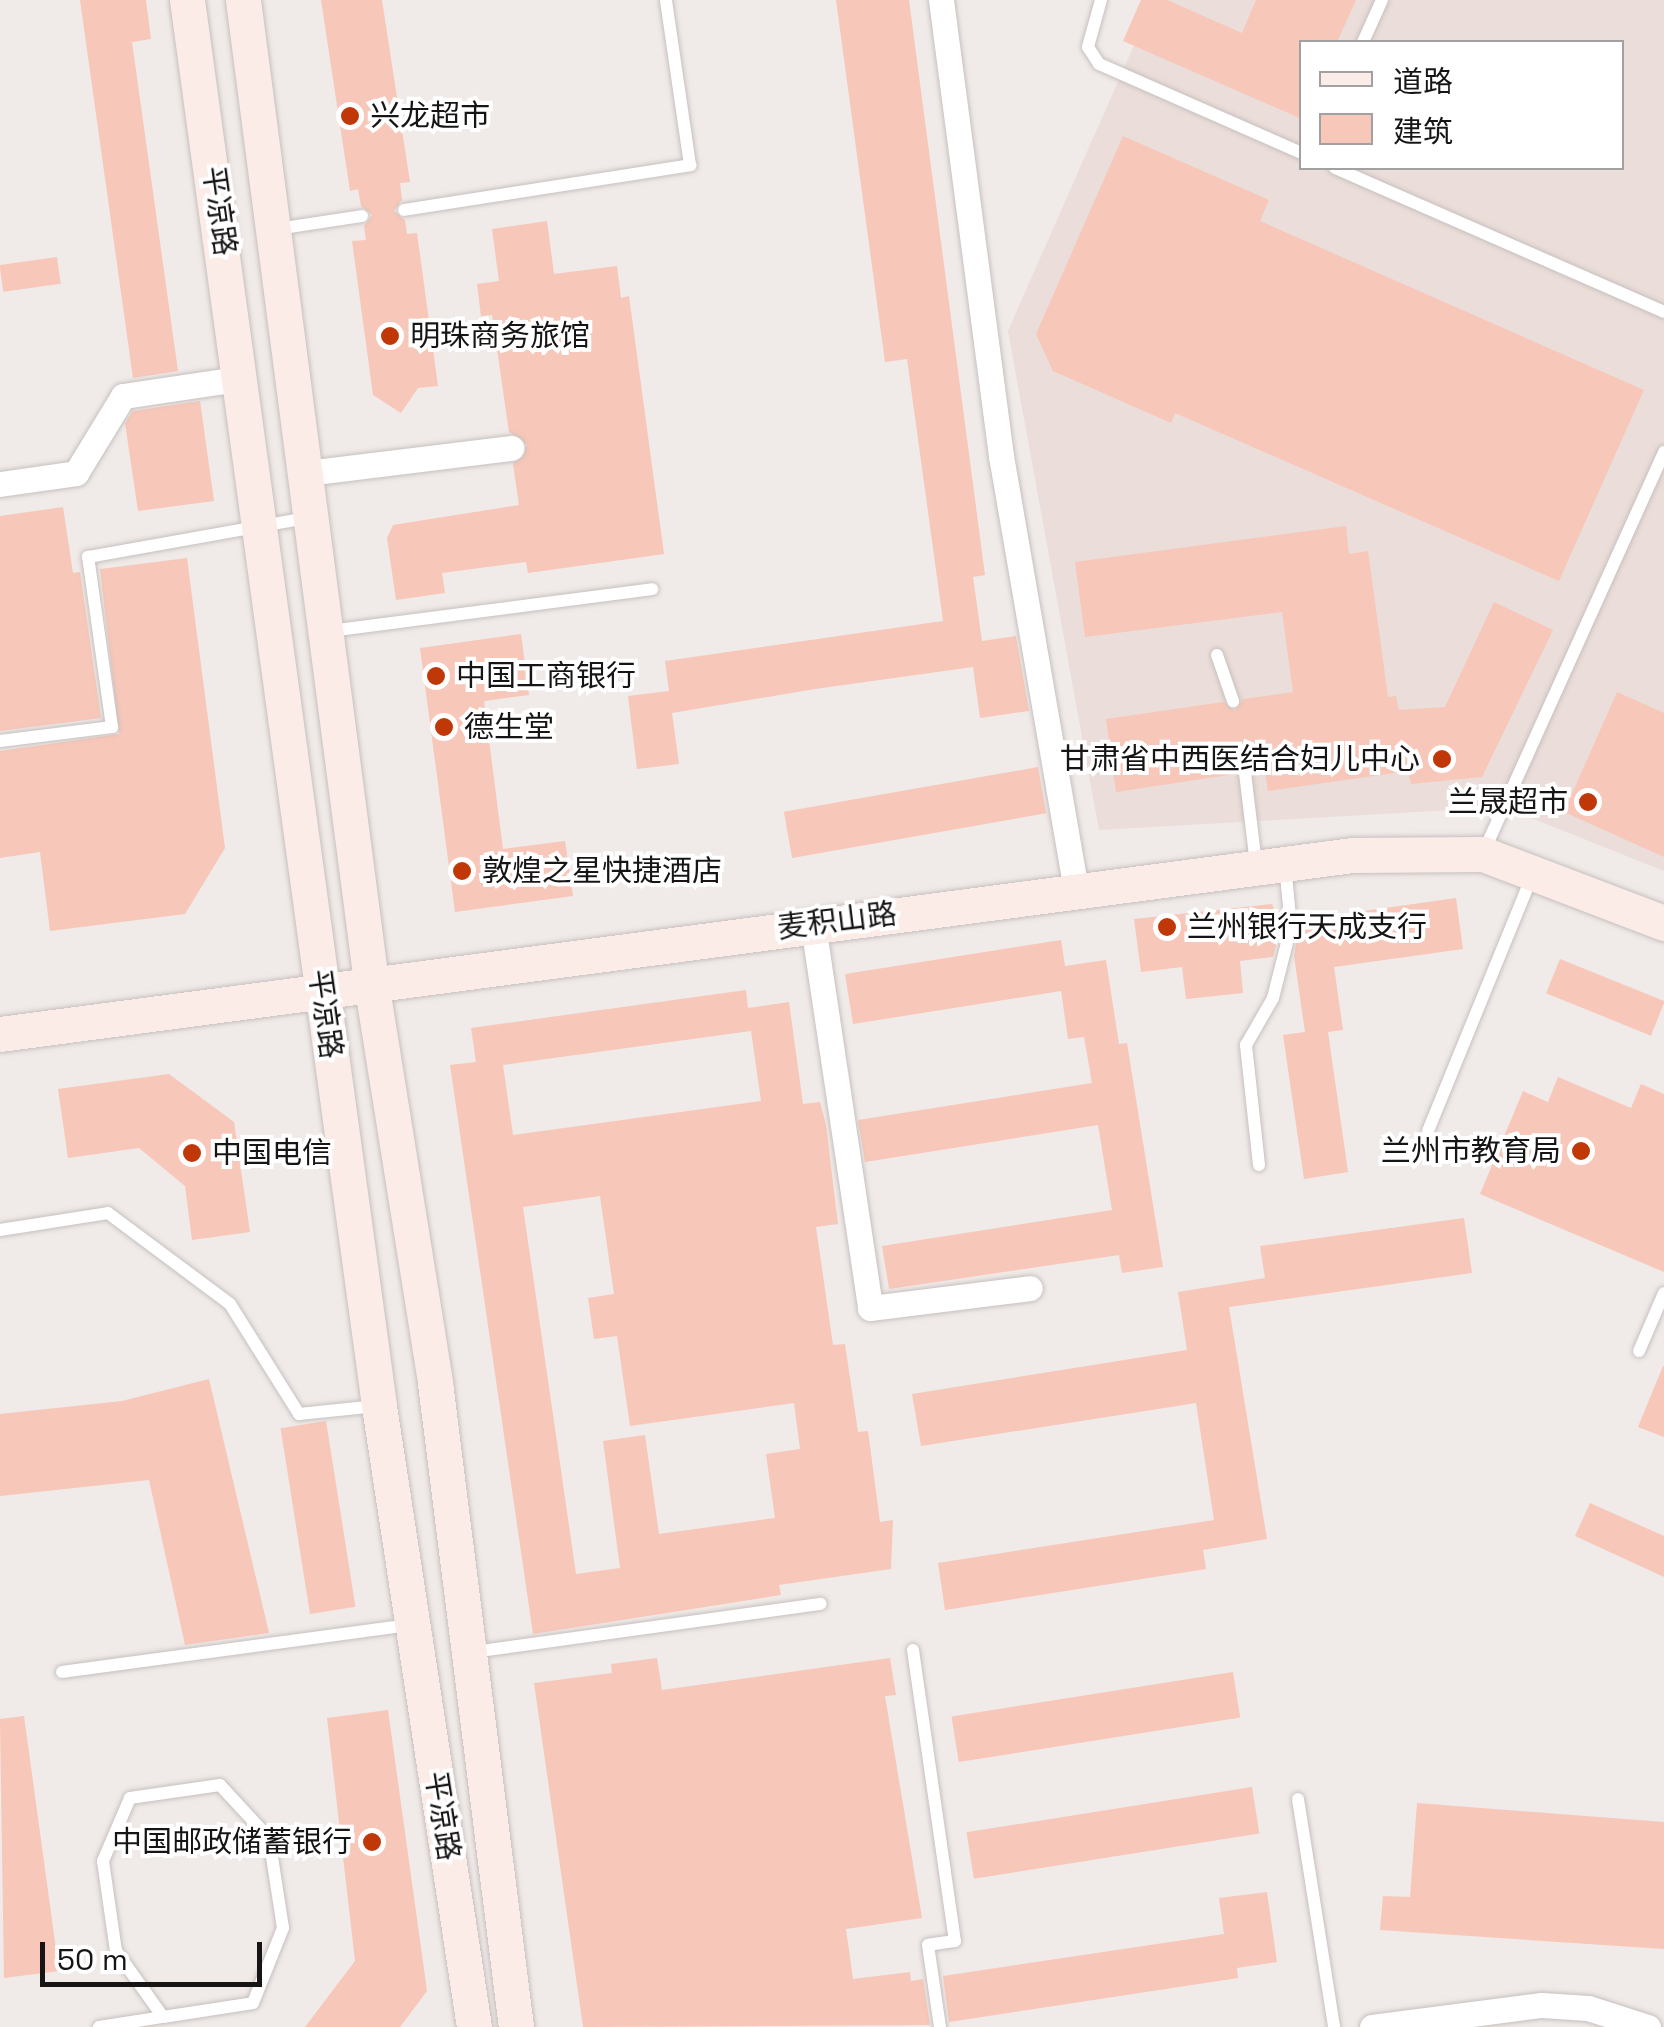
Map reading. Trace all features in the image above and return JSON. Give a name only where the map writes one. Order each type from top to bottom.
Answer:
[{"type":"street","name":"平凉路","points":[[188,0],[243,378],[380,1406],[474,2027]]},
{"type":"street","name":"平凉路","points":[[243,0],[277,229],[371,982],[471,1652],[516,2027]]},
{"type":"street","points":[[941,0],[1001,456],[1076,890]]},
{"type":"street","points":[[0,484],[76,473],[122,396],[243,378]]},
{"type":"street","points":[[307,473],[511,448]]},
{"type":"street","name":"麦积山路","points":[[0,1034],[322,988],[1352,854],[1482,854],[1664,923]]},
{"type":"street","points":[[813,925],[870,1308],[1030,1288]]},
{"type":"street","points":[[1372,2027],[1542,2005],[1588,2008],[1648,2027]]},
{"type":"lane","points":[[404,210],[690,165],[666,0]]},
{"type":"lane","points":[[1101,0],[1088,47],[1099,64],[1299,152]]},
{"type":"lane","points":[[1364,40],[1382,0]]},
{"type":"lane","points":[[1340,170],[1664,312]]},
{"type":"lane","points":[[277,229],[362,216]]},
{"type":"lane","points":[[1482,854],[1664,452]]},
{"type":"lane","points":[[0,742],[112,726],[88,556],[313,516]]},
{"type":"lane","points":[[327,632],[652,590]]},
{"type":"lane","points":[[1217,655],[1233,700]]},
{"type":"lane","points":[[1245,773],[1291,927],[1273,998],[1246,1045],[1259,1164]]},
{"type":"lane","points":[[1428,1131],[1534,871]]},
{"type":"lane","points":[[0,1230],[108,1213],[230,1304],[299,1414],[380,1406]]},
{"type":"lane","points":[[1640,1351],[1664,1293]]},
{"type":"lane","points":[[471,1652],[820,1604]]},
{"type":"lane","points":[[62,1672],[413,1625]]},
{"type":"lane","points":[[913,1650],[956,1941],[928,1945],[940,2027]]},
{"type":"lane","points":[[99,2027],[253,2003],[283,1928],[269,1838],[220,1785],[130,1798],[103,1860],[116,1950],[163,2017]]},
{"type":"lane","points":[[1298,1799],[1334,2027]]},
{"type":"shaded area","points":[[1154,0],[1664,0],[1664,871],[1504,807],[1099,830],[1008,331]]},
{"type":"building","points":[[80,0],[146,0],[151,39],[132,42],[178,371],[133,378]]},
{"type":"building","points":[[321,0],[382,0],[410,182],[400,183],[402,200],[394,211],[405,220],[407,234],[417,233],[438,386],[418,388],[401,413],[373,395],[352,241],[366,240],[364,226],[372,215],[361,206],[358,189],[350,191]]},
{"type":"building","points":[[836,0],[909,0],[985,575],[973,577],[982,641],[1016,636],[1029,711],[980,718],[973,667],[815,689],[672,713],[679,764],[637,769],[628,696],[669,691],[665,661],[943,621],[907,359],[885,362]]},
{"type":"building","points":[[1141,0],[1167,0],[1242,33],[1256,0],[1356,0],[1338,40],[1299,40],[1299,118],[1123,41]]},
{"type":"building","points":[[1123,136],[1269,200],[1260,221],[1644,390],[1559,581],[1175,413],[1171,423],[1053,371],[1036,334]]},
{"type":"building","points":[[547,221],[554,274],[617,266],[621,298],[629,296],[664,554],[528,573],[526,562],[442,573],[445,593],[396,600],[387,538],[393,525],[519,505],[513,464],[527,445],[509,432],[492,315],[481,316],[477,284],[499,281],[492,229]]},
{"type":"building","points":[[57,257],[61,284],[3,292],[0,265]]},
{"type":"building","points":[[200,401],[214,501],[138,511],[125,423],[133,411]]},
{"type":"building","points":[[63,507],[73,573],[80,572],[101,718],[0,731],[0,516]]},
{"type":"building","points":[[1346,526],[1349,554],[1368,551],[1388,697],[1396,696],[1399,710],[1445,707],[1494,602],[1553,630],[1482,777],[1411,784],[1408,771],[1268,791],[1265,770],[1245,763],[1235,774],[1116,792],[1106,719],[1223,702],[1235,711],[1243,699],[1293,692],[1282,612],[1085,637],[1075,562]]},
{"type":"building","points":[[187,558],[225,848],[185,914],[50,931],[40,852],[0,858],[0,751],[119,734],[100,569]]},
{"type":"building","points":[[521,634],[529,695],[484,701],[503,849],[565,841],[573,896],[455,912],[420,648]]},
{"type":"building","points":[[1617,692],[1664,713],[1664,857],[1564,812]]},
{"type":"building","points":[[1038,767],[1046,813],[792,858],[784,812]]},
{"type":"building","points":[[1456,898],[1463,949],[1334,967],[1343,1030],[1328,1032],[1348,1172],[1304,1179],[1283,1035],[1305,1032],[1294,956],[1300,920]]},
{"type":"building","points":[[1272,904],[1281,926],[1273,957],[1240,961],[1243,993],[1186,999],[1182,967],[1141,972],[1134,919]]},
{"type":"building","points":[[1061,940],[1065,966],[1106,960],[1119,1044],[1127,1043],[1163,1267],[1122,1273],[1119,1255],[889,1289],[882,1246],[1112,1210],[1098,1125],[865,1162],[858,1120],[1092,1083],[1084,1037],[1068,1039],[1061,991],[853,1024],[845,974]]},
{"type":"building","points":[[1560,959],[1664,1001],[1651,1036],[1546,993]]},
{"type":"building","points":[[746,990],[748,1008],[789,1002],[803,1104],[820,1102],[826,1125],[838,1224],[816,1227],[833,1345],[845,1344],[858,1432],[868,1431],[880,1522],[893,1520],[891,1569],[779,1585],[781,1595],[533,1634],[450,1065],[476,1062],[471,1028]],"holes":[[[751,1031],[761,1101],[513,1135],[503,1065]],[[600,1196],[614,1294],[588,1298],[594,1339],[617,1336],[630,1426],[794,1403],[800,1449],[766,1454],[775,1518],[659,1534],[645,1435],[603,1441],[620,1568],[576,1574],[523,1207]]]},
{"type":"building","name":"中国电信","points":[[169,1074],[234,1122],[250,1232],[192,1240],[185,1186],[139,1148],[68,1158],[58,1089]]},
{"type":"building","name":"兰州市教育局","points":[[1558,1077],[1631,1108],[1641,1084],[1664,1094],[1664,1272],[1480,1194],[1523,1091],[1548,1102]]},
{"type":"building","points":[[1464,1218],[1472,1273],[1229,1307],[1267,1539],[1203,1550],[1206,1569],[945,1610],[938,1563],[1214,1520],[1196,1403],[921,1446],[912,1394],[1187,1350],[1178,1292],[1265,1278],[1260,1246]]},
{"type":"building","points":[[1664,1366],[1664,1437],[1638,1427]]},
{"type":"building","points":[[209,1379],[269,1633],[185,1645],[149,1480],[0,1496],[0,1414],[122,1401]]},
{"type":"building","points":[[326,1421],[355,1607],[310,1614],[281,1428]]},
{"type":"building","points":[[1590,1503],[1664,1536],[1664,1577],[1575,1536]]},
{"type":"building","points":[[657,1658],[662,1690],[890,1658],[896,1695],[885,1696],[922,1918],[846,1929],[853,1979],[910,1972],[911,1981],[923,1979],[930,2025],[583,2027],[534,1683],[612,1673],[611,1664]]},
{"type":"building","points":[[1233,1672],[1240,1717],[959,1762],[952,1717]]},
{"type":"building","points":[[388,1710],[427,1991],[400,2027],[305,2027],[355,1961],[327,1718]]},
{"type":"building","points":[[24,1716],[59,1971],[4,1978],[0,1719]]},
{"type":"building","points":[[1252,1787],[1259,1833],[974,1879],[967,1832]]},
{"type":"building","points":[[1417,1803],[1664,1822],[1664,1949],[1380,1930],[1383,1896],[1410,1897]]},
{"type":"building","points":[[1267,1892],[1277,1962],[1237,1968],[1238,1978],[949,2022],[943,1976],[1224,1934],[1219,1898]]},
{"type":"place","name":"兴龙超市","points":[[350,116]]},
{"type":"place","name":"明珠商务旅馆","points":[[390,336]]},
{"type":"place","name":"中国工商银行","points":[[436,676]]},
{"type":"place","name":"德生堂","points":[[444,727]]},
{"type":"place","name":"甘肃省中西医结合妇儿中心","points":[[1442,759]]},
{"type":"place","name":"兰晟超市","points":[[1588,802]]},
{"type":"place","name":"敦煌之星快捷酒店","points":[[462,871]]},
{"type":"place","name":"兰州银行天成支行","points":[[1167,927]]},
{"type":"place","name":"兰州市教育局","points":[[1581,1151]]},
{"type":"place","name":"中国电信","points":[[192,1153]]},
{"type":"place","name":"中国邮政储蓄银行","points":[[372,1842]]}]
